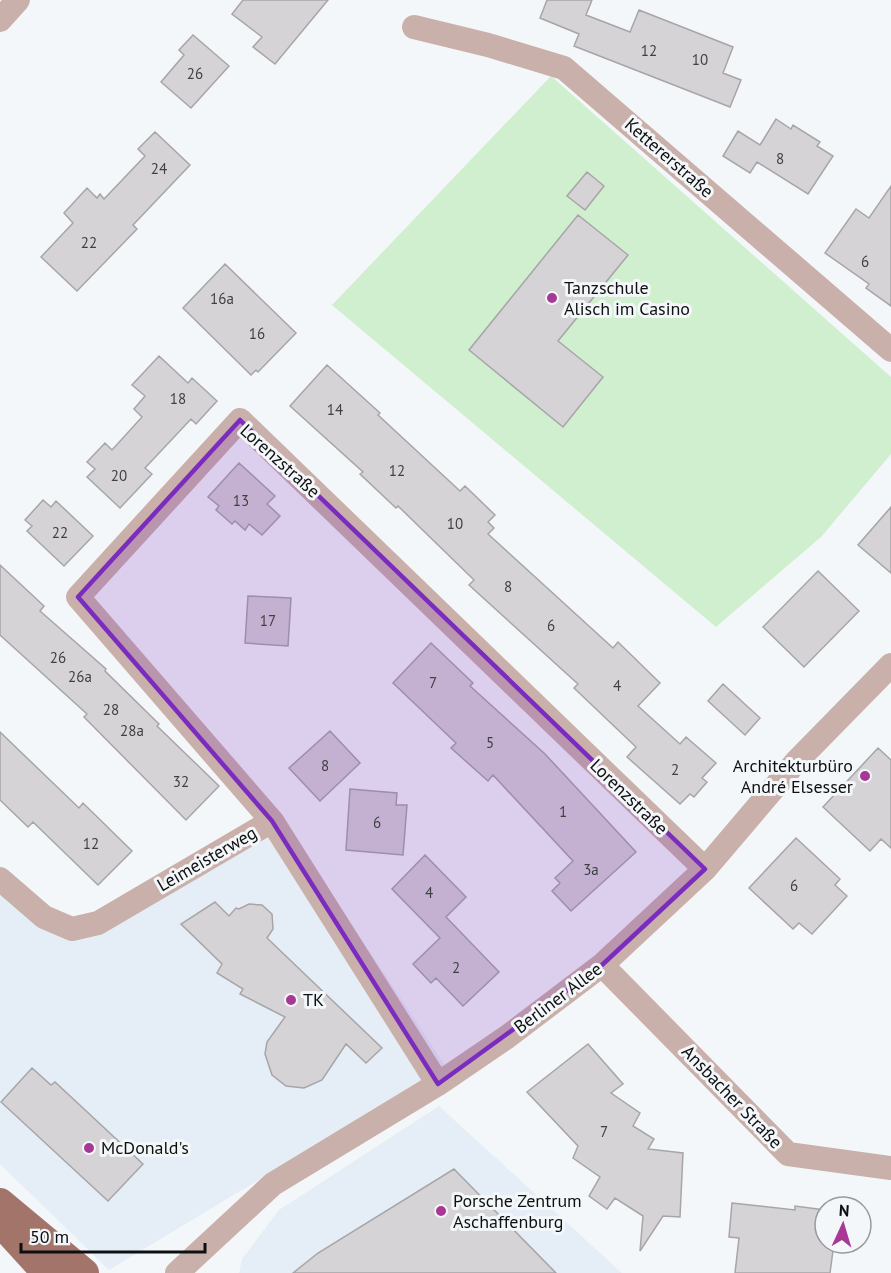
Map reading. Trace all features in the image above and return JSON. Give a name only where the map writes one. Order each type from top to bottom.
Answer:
[{"type":"main road","points":[[0,1203],[84,1273]]},
{"type":"main road","points":[[9,1231],[47,1273]]},
{"type":"street","points":[[0,20],[18,0]]},
{"type":"street","name":"Kettererstraße","points":[[414,27],[488,45],[564,69],[891,350]]},
{"type":"street","name":"Lorenzstraße","points":[[272,821],[78,597],[240,420],[705,869]]},
{"type":"street","name":"Berliner Allee","points":[[177,1273],[273,1184],[438,1084],[602,965],[705,869],[796,762],[891,665]]},
{"type":"street","name":"Leimeisterweg","points":[[0,879],[44,917],[72,929],[98,922],[272,821],[438,1084]]},
{"type":"street","name":"Ansbacher Straße","points":[[602,965],[788,1154],[891,1168]]},
{"type":"street","points":[[9,1231],[24,1273]]},
{"type":"street","points":[[203,1273],[215,1239]]},
{"type":"highlighted area","points":[[240,420],[705,869],[602,965],[438,1084],[272,821],[78,597]]},
{"type":"shaded area","points":[[274,807],[446,1067],[109,1270],[0,1164],[0,874],[73,931]]},
{"type":"shaded area","points":[[439,1106],[622,1273],[239,1273],[242,1259],[279,1210]]},
{"type":"green space","points":[[551,76],[891,377],[891,454],[821,537],[716,627],[332,305]]},
{"type":"building","points":[[243,0],[328,0],[275,64],[253,47],[262,37],[232,14]]},
{"type":"building","points":[[547,0],[592,0],[586,15],[630,32],[639,10],[733,47],[723,73],[741,80],[730,107],[574,46],[579,34],[540,18]]},
{"type":"building","points":[[193,35],[229,66],[191,108],[161,82],[184,55],[179,50]]},
{"type":"building","points":[[776,119],[791,129],[793,125],[820,142],[817,146],[833,156],[808,194],[757,162],[750,173],[723,156],[738,131],[760,145]]},
{"type":"building","points":[[155,132],[190,165],[133,225],[137,229],[77,291],[41,257],[73,223],[64,213],[87,188],[97,198],[100,194],[104,199],[145,156],[138,149]]},
{"type":"building","points":[[587,172],[604,186],[585,210],[567,196]]},
{"type":"building","points":[[891,186],[891,306],[866,288],[869,284],[825,253],[856,209],[869,218]]},
{"type":"building","name":"Tanzschule Alisch im Casino","points":[[578,215],[628,255],[558,341],[603,377],[563,427],[469,350]]},
{"type":"building","points":[[225,264],[296,333],[258,372],[256,370],[251,375],[183,308]]},
{"type":"building","points":[[159,356],[188,383],[192,378],[217,401],[196,424],[191,419],[145,468],[152,474],[120,508],[87,477],[95,469],[87,462],[105,443],[112,450],[142,417],[134,409],[145,396],[132,385]]},
{"type":"building","points":[[327,365],[460,491],[465,486],[495,515],[488,522],[494,528],[488,534],[613,648],[618,642],[660,683],[638,706],[680,744],[686,737],[716,763],[702,778],[707,782],[694,797],[690,794],[680,804],[627,757],[636,747],[574,688],[578,684],[469,585],[474,580],[398,506],[396,508],[360,474],[363,472],[290,406]]},
{"type":"building","points":[[239,463],[275,496],[267,504],[280,516],[262,535],[249,524],[245,530],[235,521],[232,524],[216,510],[219,506],[208,497]]},
{"type":"building","points":[[43,500],[51,507],[56,501],[93,536],[64,566],[27,531],[32,526],[25,520]]},
{"type":"building","points":[[891,507],[891,573],[858,545]]},
{"type":"building","points":[[0,565],[44,606],[40,611],[106,669],[105,671],[159,724],[157,726],[219,786],[186,820],[84,717],[87,714],[0,635]]},
{"type":"building","points":[[818,571],[859,611],[804,667],[763,627]]},
{"type":"building","points":[[248,596],[291,598],[288,646],[245,643]]},
{"type":"building","points":[[431,643],[473,683],[470,686],[545,754],[636,852],[571,911],[552,891],[560,883],[555,878],[573,861],[493,775],[488,781],[451,748],[456,743],[393,683]]},
{"type":"building","points":[[723,684],[760,718],[745,735],[708,701]]},
{"type":"building","points":[[330,731],[360,763],[320,801],[289,768]]},
{"type":"building","points":[[0,732],[79,808],[83,803],[132,851],[98,885],[33,822],[28,827],[0,800]]},
{"type":"building","points":[[878,748],[891,760],[891,848],[881,839],[870,851],[823,807]]},
{"type":"building","points":[[350,789],[397,793],[396,805],[407,805],[403,855],[346,850]]},
{"type":"building","points":[[796,838],[840,879],[835,885],[847,896],[812,934],[799,923],[793,929],[749,888]]},
{"type":"building","points":[[425,855],[466,897],[446,917],[499,972],[463,1006],[436,978],[431,983],[413,964],[440,938],[392,889]]},
{"type":"building","name":"TK","points":[[215,902],[229,916],[236,908],[239,909],[249,904],[262,905],[272,914],[273,929],[267,938],[382,1048],[366,1063],[346,1044],[322,1080],[304,1088],[286,1086],[272,1075],[265,1054],[267,1042],[285,1017],[240,994],[243,989],[217,973],[222,964],[181,924]]},
{"type":"building","points":[[588,1044],[623,1084],[611,1093],[640,1113],[633,1126],[654,1139],[648,1149],[683,1153],[680,1217],[663,1216],[640,1251],[643,1216],[615,1198],[607,1209],[589,1196],[600,1177],[573,1158],[578,1146],[527,1092]]},
{"type":"building","name":"McDonald's","points":[[32,1068],[51,1085],[55,1082],[143,1164],[108,1201],[1,1102]]},
{"type":"building","name":"Porsche Zentrum Aschaffenburg","points":[[454,1169],[556,1273],[293,1273],[318,1253]]},
{"type":"building","points":[[732,1203],[795,1210],[795,1206],[813,1208],[813,1255],[832,1255],[830,1273],[735,1273],[739,1238],[729,1237]]},
{"type":"place","name":"Tanzschule Alisch im Casino","points":[[552,298]]},
{"type":"place","name":"Architekturbüro André Elsesser","points":[[865,776]]},
{"type":"place","name":"TK","points":[[291,1000]]},
{"type":"place","name":"McDonald's","points":[[89,1148]]},
{"type":"place","name":"Porsche Zentrum Aschaffenburg","points":[[441,1211]]}]
